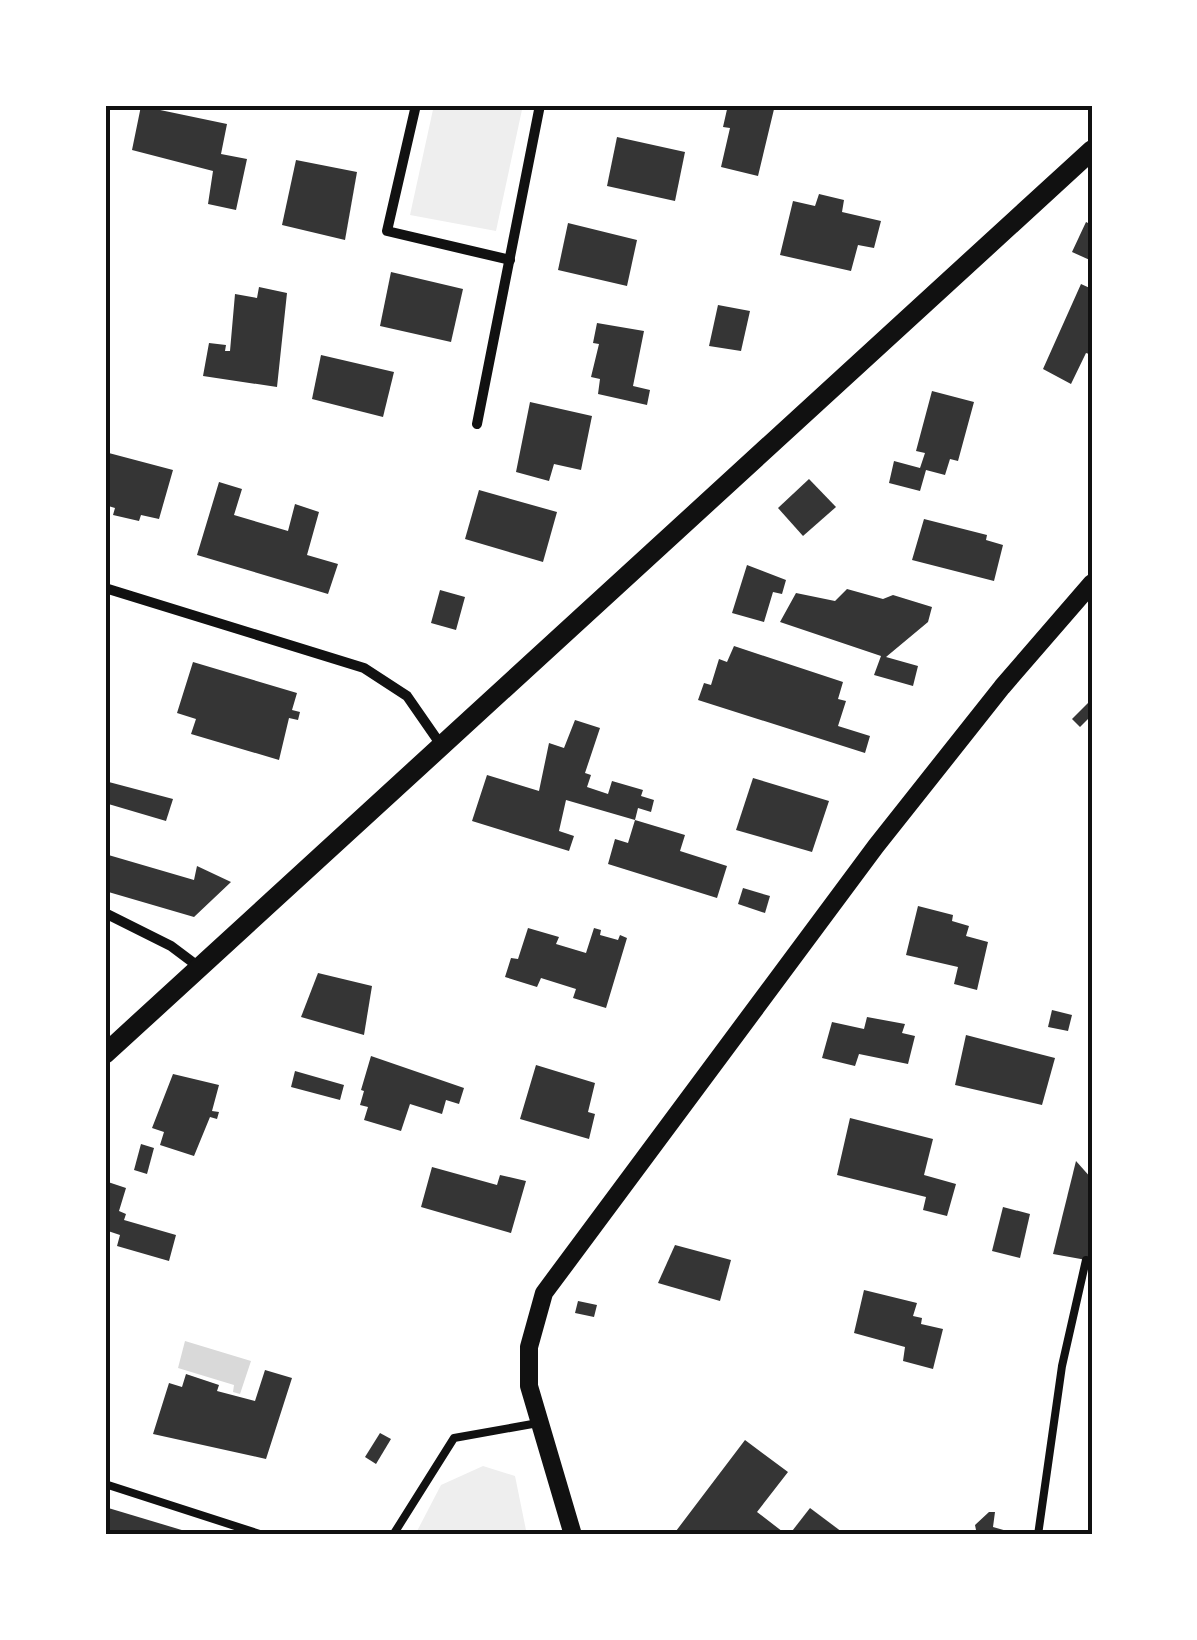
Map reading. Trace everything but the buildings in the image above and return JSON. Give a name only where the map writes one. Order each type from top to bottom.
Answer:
[{"type":"main road","points":[[105,1054],[1092,150]]},
{"type":"street","points":[[416,105],[387,231],[510,260]]},
{"type":"street","points":[[477,424],[540,105]]},
{"type":"street","points":[[572,1535],[529,1386],[530,1347],[544,1293],[876,846],[1092,583]]},
{"type":"street","points":[[105,588],[364,668],[407,696],[442,746]]},
{"type":"street","points":[[105,913],[172,946],[200,968]]},
{"type":"lane","points":[[1038,1535],[1062,1366],[1086,1260]]},
{"type":"lane","points":[[393,1535],[454,1438],[538,1423]]},
{"type":"lane","points":[[105,1484],[263,1535]]},
{"type":"shaded area","points":[[434,105],[523,105],[496,231],[410,215]]},
{"type":"shaded area","points":[[185,1341],[251,1361],[240,1394],[233,1392],[234,1385],[178,1368]]},
{"type":"shaded area","points":[[483,1466],[515,1476],[527,1535],[415,1535],[441,1485]]}]
